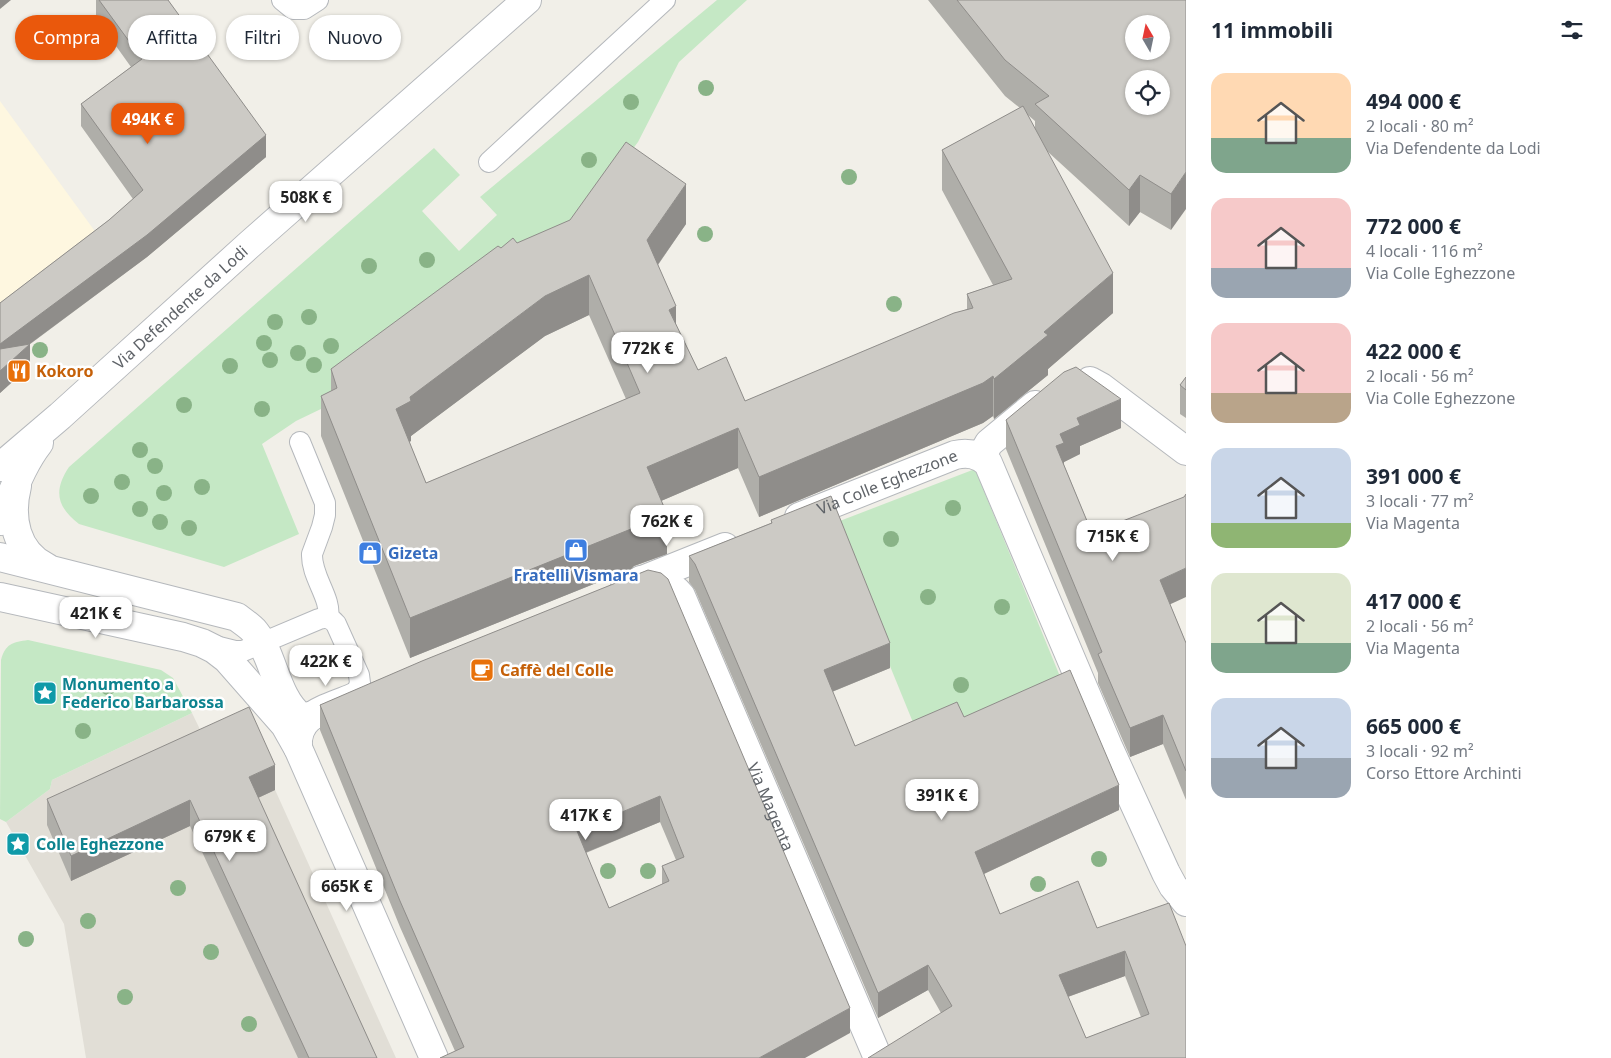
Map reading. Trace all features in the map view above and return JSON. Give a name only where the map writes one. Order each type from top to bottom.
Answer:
[{"type":"street","name":"Via Defendente da Lodi","points":[[9,474],[32,452],[60,416],[250,244],[527,0]]},
{"type":"street","name":"Via Colle Eghezzone","points":[[780,525],[954,455],[964,453],[981,457],[989,443],[1067,383],[1093,382],[1186,451]]},
{"type":"street","points":[[981,457],[992,470],[1108,746],[1176,879],[1173,886],[1186,902]]},
{"type":"street","points":[[0,521],[9,474]]},
{"type":"street","points":[[9,474],[14,497],[18,538],[26,552],[37,562],[48,568]]},
{"type":"street","points":[[604,595],[752,536]]},
{"type":"street","points":[[0,557],[237,617],[255,632],[288,703],[301,717],[313,715]]},
{"type":"street","name":"Via Magenta","points":[[641,580],[666,582],[681,596],[878,1058]]},
{"type":"street","points":[[0,597],[39,604],[202,642],[227,659],[284,725],[298,748],[434,1058]]},
{"type":"street","points":[[298,748],[298,732],[305,720],[383,686]]},
{"type":"lane","points":[[282,0],[293,9],[304,9],[318,0]]},
{"type":"lane","points":[[490,162],[665,0]]},
{"type":"lane","points":[[300,442],[325,503],[325,515],[312,559],[314,573],[328,605],[328,618]]},
{"type":"lane","points":[[202,642],[235,651],[250,649],[319,619],[332,619],[336,624],[358,675],[360,683],[355,697]]},
{"type":"shaded area","points":[[0,101],[105,245],[0,325]]},
{"type":"shaded area","points":[[192,713],[210,750],[249,732],[396,1058],[86,1058],[64,924],[6,822],[50,789],[52,780]]},
{"type":"green space","points":[[717,0],[747,0],[679,62],[638,142],[558,248],[350,395],[296,421],[262,444],[299,534],[224,567],[79,524],[66,511],[62,505],[59,491],[69,467],[434,148],[460,175],[422,211],[459,251],[497,215],[480,197]]},
{"type":"green space","points":[[975,469],[1068,696],[921,742],[832,524]]},
{"type":"green space","points":[[28,640],[161,670],[173,678],[192,713],[52,780],[50,789],[6,822],[0,819],[1,660],[7,647]]},
{"type":"building","points":[[99,0],[168,0],[179,15],[128,15],[128,40],[118,26],[118,15],[110,15]]},
{"type":"building","points":[[957,0],[1186,0],[1186,172],[1171,194],[1140,175],[1129,190],[1035,104],[1049,96],[1005,60]]},
{"type":"building","points":[[141,60],[212,60],[266,135],[147,235],[0,344],[0,303],[109,220],[143,190],[81,104]]},
{"type":"building","points":[[1023,106],[1113,273],[1044,332],[1048,335],[994,379],[993,376],[983,383],[759,477],[738,428],[647,467],[667,514],[410,618],[321,396],[337,388],[331,369],[498,246],[501,248],[513,238],[517,243],[570,220],[626,142],[686,184],[647,240],[676,306],[669,310],[698,370],[726,357],[745,401],[954,313],[973,308],[967,294],[1012,279],[942,150]],"holes":[[[589,275],[640,393],[426,483],[396,409],[411,401],[410,397],[545,296]]]},
{"type":"building","points":[[30,344],[0,371],[0,349]]},
{"type":"building","points":[[1076,367],[1121,399],[1077,418],[1080,425],[1060,434],[1064,443],[1056,446],[1092,533],[1184,497],[1186,494],[1186,568],[1160,580],[1186,643],[1186,771],[1163,715],[1130,728],[1098,654],[1102,652],[1006,420],[1064,372]]},
{"type":"building","points":[[1186,377],[1186,390],[1180,385]]},
{"type":"building","points":[[831,496],[890,643],[824,670],[855,746],[957,702],[964,717],[1070,670],[1119,785],[975,852],[1000,914],[1078,881],[1097,928],[1169,903],[1186,946],[1186,1058],[868,1058],[952,1006],[928,965],[878,993],[695,564],[689,556],[772,523],[771,520]],"holes":[[[1125,951],[1149,1014],[1086,1038],[1059,975]]]},
{"type":"building","points":[[648,570],[661,573],[668,579],[850,1008],[759,1058],[440,1058],[464,1047],[400,901],[320,705],[422,661]],"holes":[[[660,796],[684,857],[662,866],[669,881],[609,908],[577,831]]]},
{"type":"building","points":[[249,707],[275,765],[249,777],[377,1058],[309,1058],[190,800],[71,856],[47,799]]},
{"type":"place","name":"Kokoro","points":[[19,371]]},
{"type":"place","name":"Fratelli Vismara","points":[[576,550]]},
{"type":"place","name":"Gizeta","points":[[370,553]]},
{"type":"place","name":"Caffè del Colle","points":[[482,670]]},
{"type":"place","name":"Monumento a Federico Barbarossa","points":[[45,693]]},
{"type":"place","name":"Colle Eghezzone","points":[[18,844]]}]
